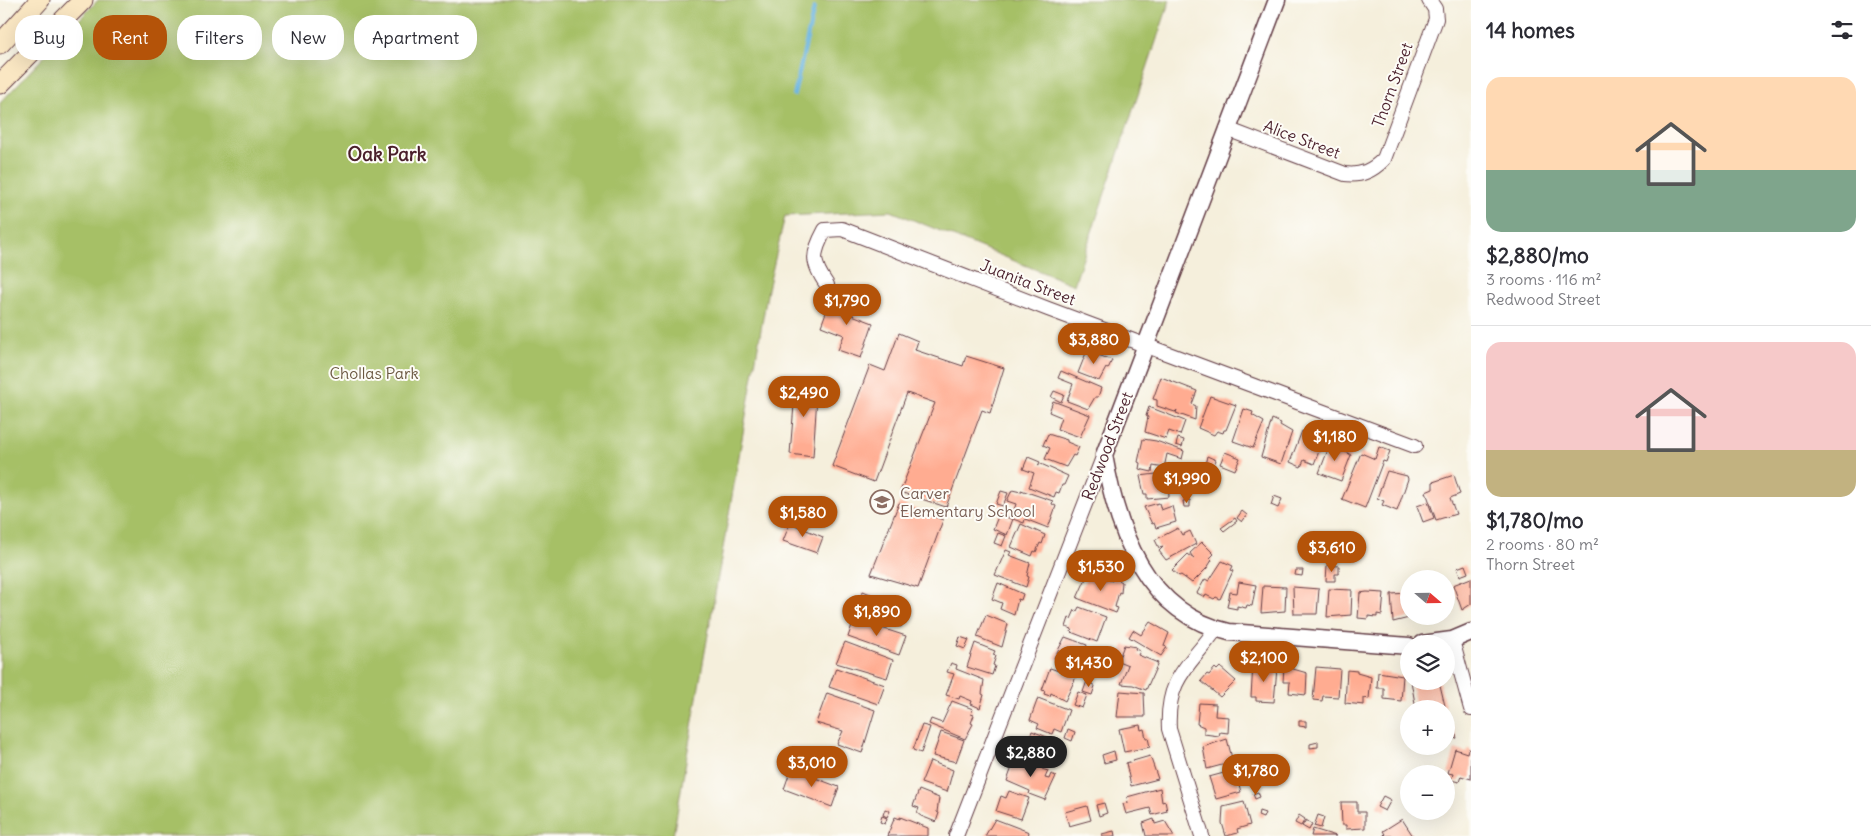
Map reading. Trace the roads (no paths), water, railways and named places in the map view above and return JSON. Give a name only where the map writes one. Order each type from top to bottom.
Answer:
[{"type":"main road","points":[[0,44],[40,0]]},
{"type":"main road","points":[[0,84],[83,0]]},
{"type":"street","name":"Redwood Street","points":[[956,836],[1104,455],[1277,0]]},
{"type":"street","name":"Thorn Street","points":[[1366,173],[1384,159],[1436,19],[1435,9],[1429,1]]},
{"type":"street","name":"Alice Street","points":[[1227,129],[1345,174],[1357,175],[1366,173]]},
{"type":"street","name":"Juanita Street","points":[[827,285],[817,270],[814,251],[825,230],[842,229],[1416,446]]},
{"type":"street","points":[[1104,455],[1118,513],[1138,565],[1153,586],[1188,616],[1216,629],[1400,645]]},
{"type":"street","points":[[1202,836],[1170,729],[1169,717],[1172,692],[1179,676],[1216,629]]},
{"type":"street","points":[[1455,639],[1471,632]]},
{"type":"street","points":[[1455,651],[1471,709]]},
{"type":"waterway","points":[[794,95],[814,8]]},
{"type":"place","name":"Carver Elementary School","points":[[882,502]]},
{"type":"district","name":"Oak Park","points":[[387,154]]},
{"type":"park label","name":"Chollas Park","points":[[374,373]]}]
